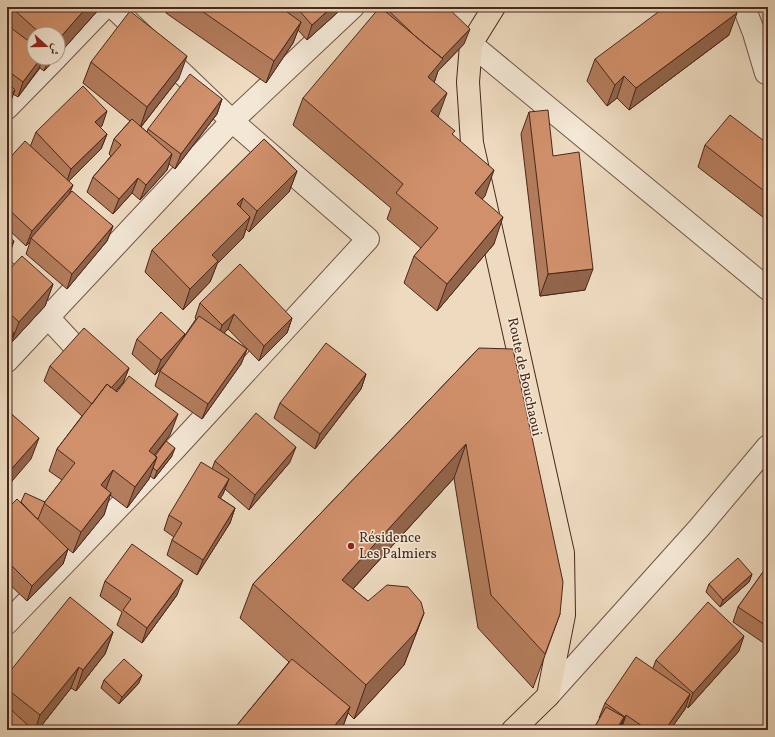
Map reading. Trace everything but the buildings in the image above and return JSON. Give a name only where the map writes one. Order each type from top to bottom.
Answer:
[{"type":"main road","name":"Route de Bouchaoui","points":[[491,9],[471,44],[468,82],[472,143],[563,553],[564,615],[548,696]]},
{"type":"main road","points":[[513,730],[548,696]]},
{"type":"street","points":[[66,48],[105,7]]},
{"type":"street","points":[[7,623],[167,446],[368,239],[232,121],[113,7]]},
{"type":"street","points":[[7,360],[232,121],[354,7]]},
{"type":"street","points":[[744,7],[767,73]]},
{"type":"street","points":[[471,44],[768,289]]},
{"type":"street","points":[[7,108],[48,66]]},
{"type":"street","points":[[7,273],[107,382]]},
{"type":"street","points":[[548,696],[699,528],[768,446]]},
{"type":"place","name":"Résidence Les Palmiers","points":[[351,546]]}]
